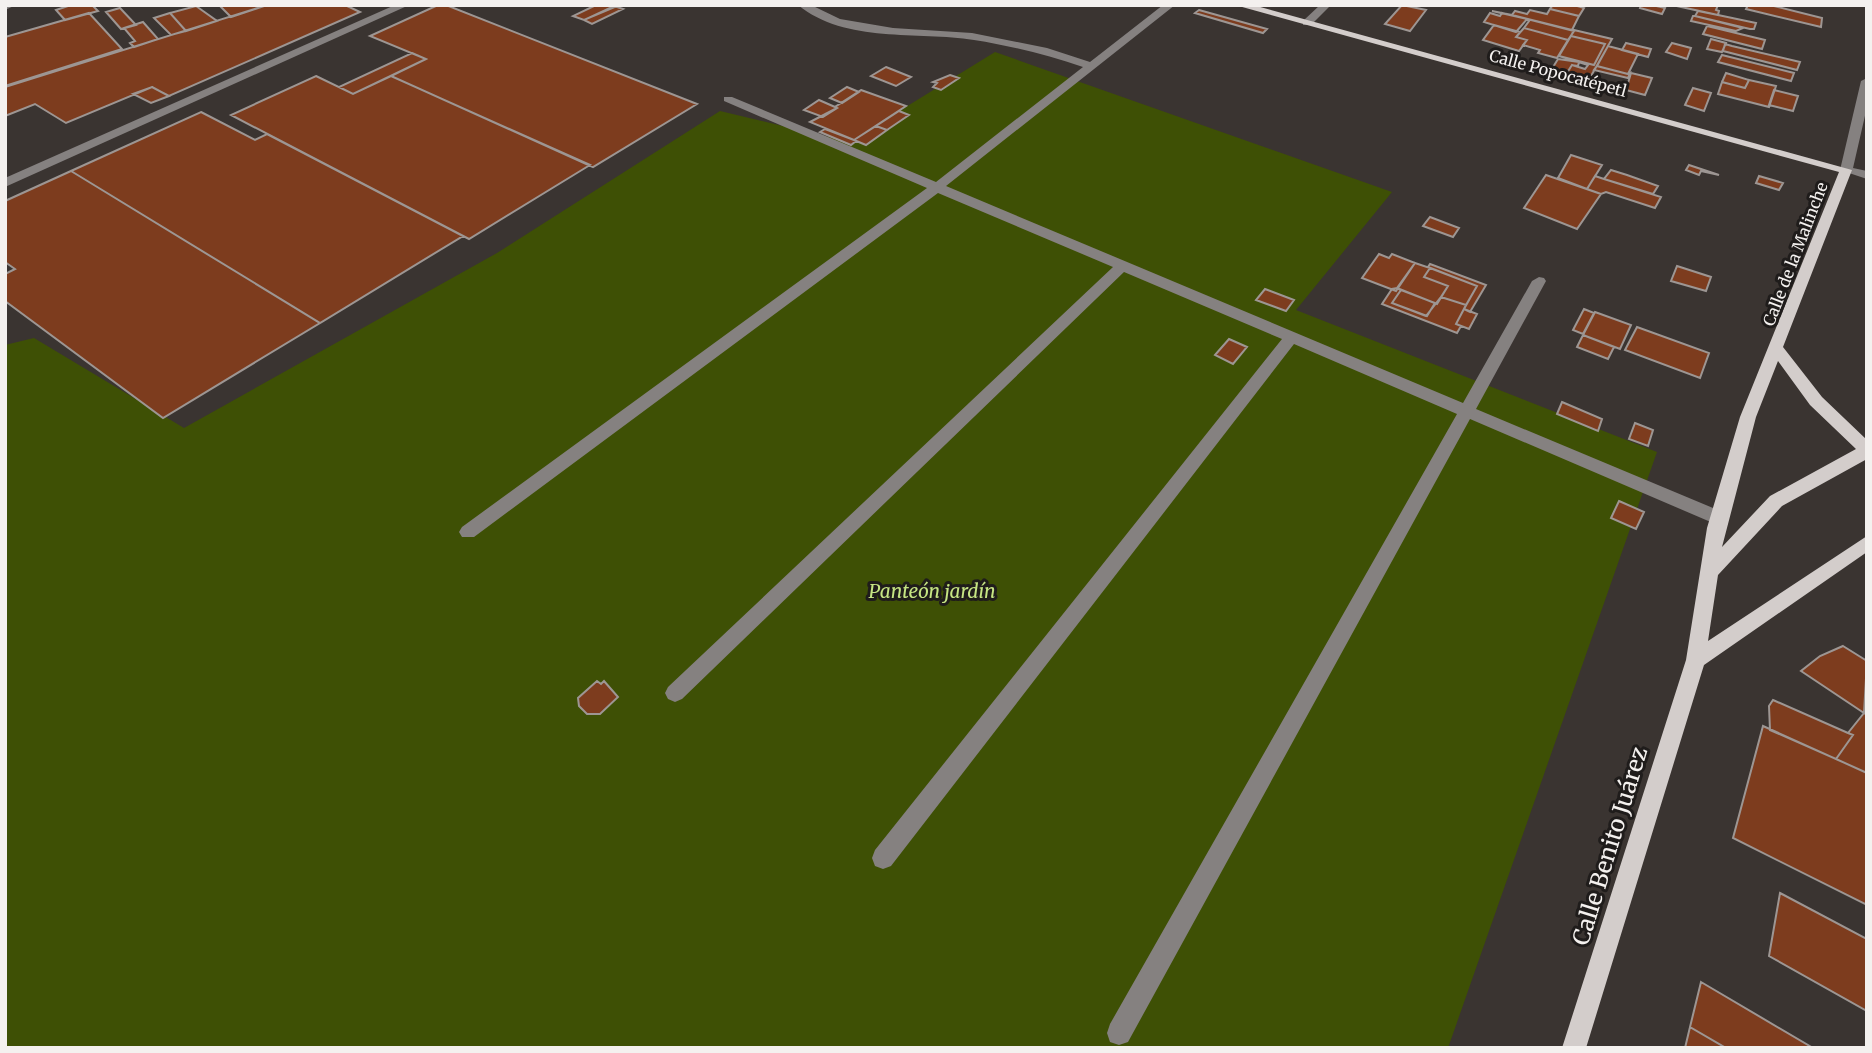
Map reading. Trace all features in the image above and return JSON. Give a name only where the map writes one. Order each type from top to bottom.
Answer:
[{"type":"main road","name":"Calle Popocatépetl","points":[[1240,5],[1846,170]]},
{"type":"main road","name":"Calle de la Malinche","points":[[1846,170],[1777,349],[1816,401],[1867,450]]},
{"type":"main road","name":"Calle Benito Juárez","points":[[1574,1048],[1696,660],[1719,518],[1748,417],[1777,349]]},
{"type":"main road","points":[[1709,572],[1776,501],[1867,450]]},
{"type":"main road","points":[[1696,660],[1867,543]]},
{"type":"street","points":[[5,7],[11,5]]},
{"type":"street","points":[[803,5],[837,22],[893,31],[972,36],[1043,50],[1093,68]]},
{"type":"street","points":[[468,532],[937,187],[1093,68],[1170,5]]},
{"type":"street","points":[[1307,23],[1326,5]]},
{"type":"street","points":[[5,183],[402,6]]},
{"type":"street","name":"Calle de la Malinche","points":[[1846,170],[1867,81]]},
{"type":"street","points":[[728,99],[1719,518]]},
{"type":"street","name":"Calle Popocatépetl","points":[[1846,170],[1867,175]]},
{"type":"street","points":[[675,693],[1122,266]]},
{"type":"street","points":[[1119,1033],[1539,281]]},
{"type":"street","points":[[883,858],[1292,337]]},
{"type":"green space","name":"Panteón jardín","points":[[995,52],[1392,192],[1296,310],[1657,452],[1448,1048],[5,1048],[5,345],[34,338],[184,428],[497,253],[720,111],[849,142]]},
{"type":"building","points":[[71,5],[92,5],[98,11],[65,20],[56,10]]},
{"type":"building","points":[[219,5],[263,5],[264,6],[231,17]]},
{"type":"building","points":[[267,5],[345,5],[360,12],[169,96],[152,87],[66,123],[35,104],[5,116],[5,87]]},
{"type":"building","points":[[438,5],[446,5],[697,104],[593,167],[391,76],[426,59],[370,36]]},
{"type":"building","points":[[596,5],[617,6],[584,20],[573,16]]},
{"type":"building","points":[[1402,5],[1426,10],[1410,31],[1385,24]]},
{"type":"building","points":[[1553,5],[1584,8],[1579,16],[1550,9]]},
{"type":"building","points":[[1641,5],[1665,8],[1662,14],[1640,8]]},
{"type":"building","points":[[1672,5],[1718,5],[1716,10],[1719,11],[1718,15]]},
{"type":"building","points":[[1748,5],[1770,5],[1822,18],[1821,27],[1746,9]]},
{"type":"building","points":[[196,6],[217,21],[186,31],[170,13]]},
{"type":"building","points":[[614,6],[623,9],[592,24],[584,20]]},
{"type":"building","points":[[120,8],[136,25],[121,29],[106,12]]},
{"type":"building","points":[[1550,9],[1579,16],[1572,30],[1512,15],[1515,11],[1527,14],[1530,10],[1547,14]]},
{"type":"building","points":[[1199,10],[1267,29],[1263,33],[1195,13]]},
{"type":"building","points":[[1492,11],[1512,15],[1574,31],[1568,40],[1524,28],[1529,21],[1527,19]]},
{"type":"building","points":[[1698,11],[1756,23],[1754,29],[1750,29],[1695,16]]},
{"type":"building","points":[[89,13],[122,49],[5,86],[5,37]]},
{"type":"building","points":[[170,13],[186,31],[171,35],[154,18]]},
{"type":"building","points":[[1490,13],[1527,19],[1516,32],[1484,22]]},
{"type":"building","points":[[1693,16],[1743,28],[1736,31],[1691,21]]},
{"type":"building","points":[[143,22],[158,39],[134,47],[130,43],[135,41],[124,28]]},
{"type":"building","points":[[1494,25],[1520,32],[1516,37],[1527,40],[1519,51],[1483,40]]},
{"type":"building","points":[[1707,26],[1765,40],[1762,49],[1703,34]]},
{"type":"building","points":[[1524,28],[1568,40],[1557,58],[1538,53],[1540,50],[1523,45],[1527,40],[1516,37]]},
{"type":"building","points":[[1574,30],[1612,39],[1587,83],[1549,73],[1565,76],[1572,65],[1585,69],[1588,65],[1559,56],[1594,65],[1605,44],[1571,36]]},
{"type":"building","points":[[1571,36],[1605,44],[1594,65],[1559,56]]},
{"type":"building","points":[[1711,39],[1726,43],[1722,52],[1707,49]]},
{"type":"building","points":[[1626,43],[1651,49],[1648,57],[1622,50]]},
{"type":"building","points":[[1672,43],[1691,48],[1687,59],[1666,52]]},
{"type":"building","points":[[1725,44],[1800,62],[1797,70],[1723,51]]},
{"type":"building","points":[[1608,46],[1638,54],[1628,74],[1597,66]]},
{"type":"building","points":[[412,53],[426,59],[353,94],[339,87]]},
{"type":"building","points":[[1722,55],[1794,73],[1791,81],[1718,62]]},
{"type":"building","points":[[1558,59],[1579,62],[1578,66],[1572,65],[1565,76],[1550,72]]},
{"type":"building","points":[[1597,66],[1630,73],[1628,78],[1594,70]]},
{"type":"building","points":[[886,67],[911,77],[896,86],[871,76]]},
{"type":"building","points":[[1631,73],[1652,78],[1645,95],[1626,90]]},
{"type":"building","points":[[1726,73],[1749,80],[1745,88],[1722,82]]},
{"type":"building","points":[[950,75],[959,78],[941,90],[933,87],[937,83],[933,82]]},
{"type":"building","points":[[316,76],[353,94],[391,76],[590,165],[469,239],[231,115]]},
{"type":"building","points":[[1749,80],[1776,86],[1769,107],[1718,94],[1722,82],[1745,88]]},
{"type":"building","points":[[152,87],[169,96],[151,103],[133,94]]},
{"type":"building","points":[[847,87],[859,92],[842,103],[830,98]]},
{"type":"building","points":[[1693,88],[1711,93],[1704,111],[1685,105]]},
{"type":"building","points":[[861,90],[906,106],[854,140],[810,122],[837,108],[835,107]]},
{"type":"building","points":[[1774,90],[1798,96],[1793,111],[1769,105]]},
{"type":"building","points":[[819,100],[837,108],[823,117],[804,110]]},
{"type":"building","points":[[899,111],[909,115],[887,130],[876,126]]},
{"type":"building","points":[[201,112],[255,140],[267,134],[463,236],[320,323],[71,171]]},
{"type":"building","points":[[876,126],[887,130],[866,145],[854,140]]},
{"type":"building","points":[[825,129],[856,141],[851,145],[820,132]]},
{"type":"building","points":[[1571,155],[1602,165],[1587,189],[1558,178]]},
{"type":"building","points":[[1689,165],[1719,175],[1701,171],[1699,175],[1686,170]]},
{"type":"building","points":[[1611,170],[1658,186],[1653,194],[1604,179]]},
{"type":"building","points":[[71,171],[320,323],[163,418],[5,301],[5,274],[15,269],[5,262],[5,201]]},
{"type":"building","points":[[1546,175],[1601,194],[1577,229],[1524,208]]},
{"type":"building","points":[[1595,176],[1661,197],[1655,208],[1606,192],[1601,194],[1587,189]]},
{"type":"building","points":[[1759,176],[1783,183],[1779,190],[1756,183]]},
{"type":"building","points":[[1430,217],[1459,228],[1453,237],[1423,226]]},
{"type":"building","points":[[1379,254],[1389,258],[1392,254],[1415,263],[1396,291],[1362,278]]},
{"type":"building","points":[[1415,263],[1430,268],[1424,277],[1448,286],[1437,304],[1397,288]]},
{"type":"building","points":[[1430,264],[1486,285],[1470,312],[1464,309],[1477,286],[1428,267]]},
{"type":"building","points":[[1677,266],[1711,277],[1706,291],[1671,281]]},
{"type":"building","points":[[1430,268],[1477,286],[1466,305],[1441,297],[1448,286],[1424,277]]},
{"type":"building","points":[[1265,289],[1294,300],[1286,311],[1256,300]]},
{"type":"building","points":[[1392,289],[1401,290],[1392,303],[1426,316],[1441,297],[1466,305],[1456,324],[1461,326],[1457,333],[1382,304]]},
{"type":"building","points":[[1401,290],[1435,303],[1427,316],[1392,303]]},
{"type":"building","points":[[1464,309],[1477,314],[1469,329],[1456,324]]},
{"type":"building","points":[[1584,309],[1594,313],[1583,334],[1573,330]]},
{"type":"building","points":[[1595,312],[1631,325],[1620,349],[1583,335]]},
{"type":"building","points":[[1637,327],[1709,353],[1700,378],[1625,350]]},
{"type":"building","points":[[1583,335],[1614,347],[1608,359],[1577,347]]},
{"type":"building","points":[[1229,339],[1247,347],[1233,364],[1215,355]]},
{"type":"building","points":[[1562,402],[1602,419],[1598,431],[1557,414]]},
{"type":"building","points":[[1635,423],[1653,430],[1648,446],[1629,439]]},
{"type":"building","points":[[1619,501],[1644,512],[1636,529],[1611,518]]},
{"type":"building","points":[[1843,646],[1867,661],[1864,713],[1801,671],[1820,656]]},
{"type":"building","points":[[597,681],[601,684],[604,681],[618,697],[600,714],[587,714],[579,706],[578,698]]},
{"type":"building","points":[[1773,700],[1853,735],[1836,759],[1770,730],[1769,706]]},
{"type":"building","points":[[1864,713],[1867,715],[1867,773],[1836,759],[1853,735],[1848,733]]},
{"type":"building","points":[[1763,726],[1867,773],[1867,905],[1733,838]]},
{"type":"building","points":[[1780,893],[1867,939],[1867,1011],[1769,956]]},
{"type":"building","points":[[1701,982],[1813,1048],[1726,1048],[1690,1027]]},
{"type":"building","points":[[1690,1027],[1726,1048],[1685,1048]]}]
